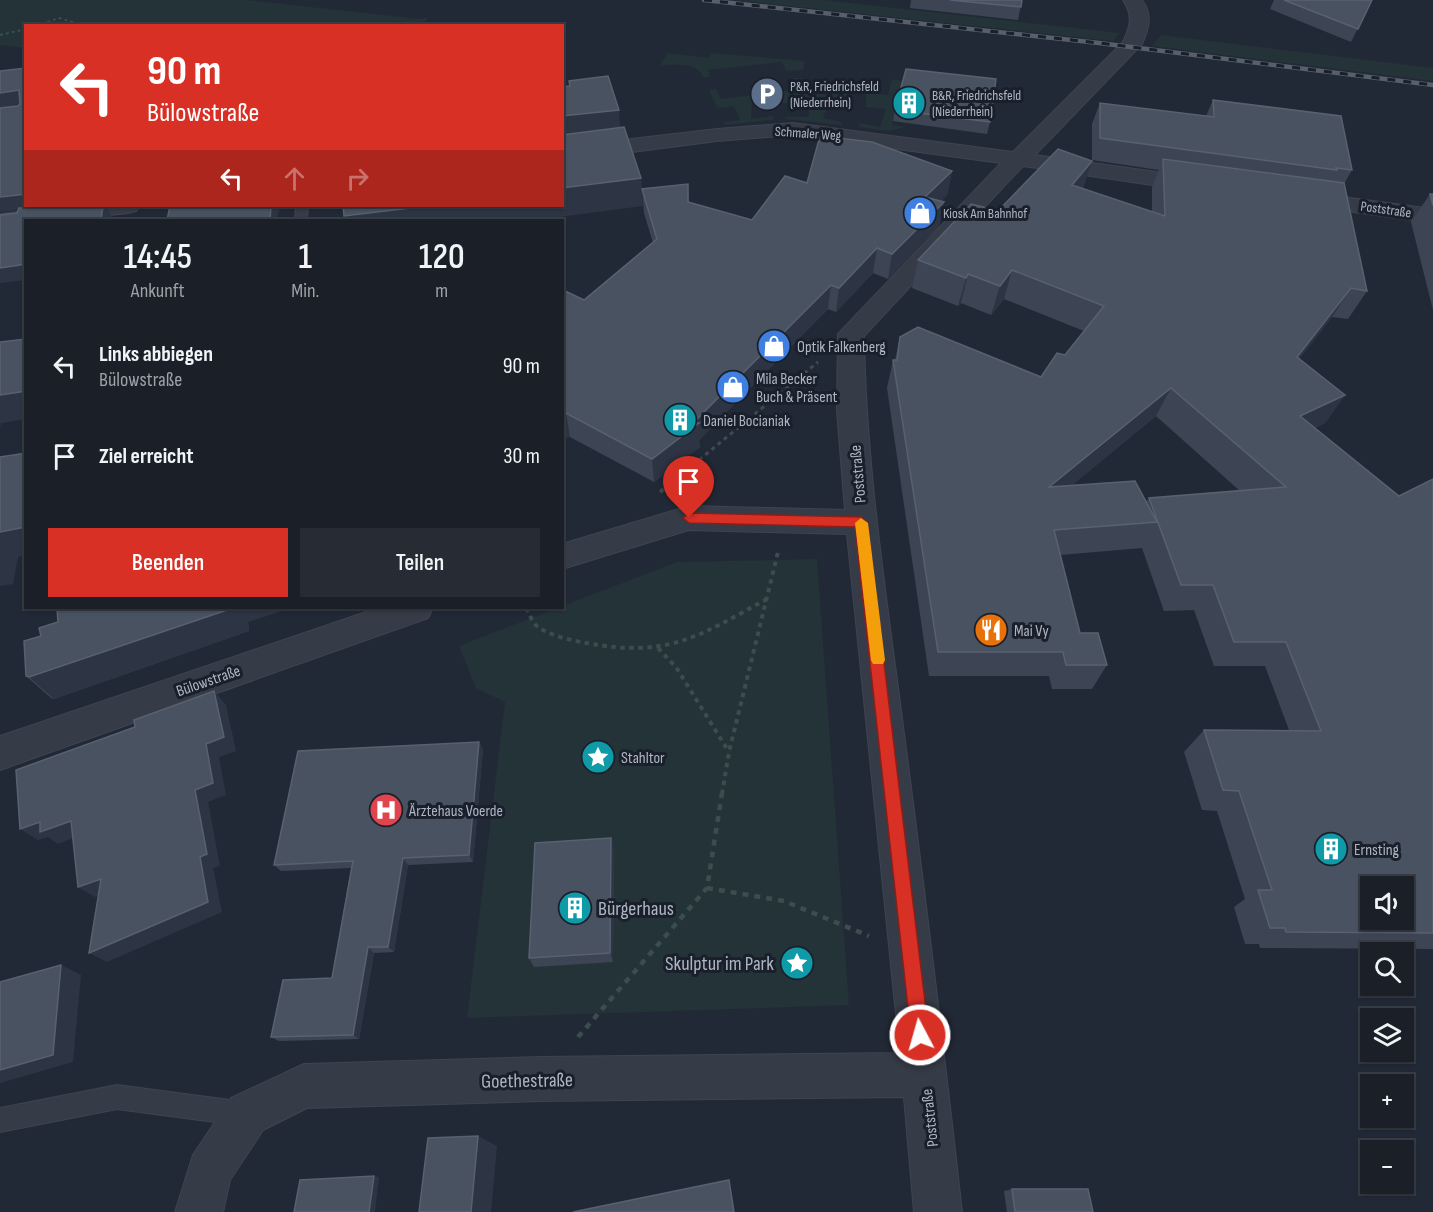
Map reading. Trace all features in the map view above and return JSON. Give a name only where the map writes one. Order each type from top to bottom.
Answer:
[{"type":"street","points":[[851,334],[1018,159],[1132,44],[1142,24],[1142,3]]},
{"type":"street","name":"Schmaler Weg","points":[[564,154],[717,135],[793,129],[1018,159]]},
{"type":"street","points":[[1018,159],[1225,188]]},
{"type":"street","name":"Poststraße","points":[[1283,196],[1433,216]]},
{"type":"street","points":[[0,221],[119,207]]},
{"type":"street","name":"Poststraße","points":[[851,334],[851,411],[861,522],[912,954],[938,1212]]},
{"type":"street","points":[[564,556],[689,518],[861,522]]},
{"type":"street","name":"Bülowstraße","points":[[0,753],[413,609]]},
{"type":"street","name":"Goethestraße","points":[[199,1212],[208,1171],[247,1114],[304,1086],[542,1079],[924,1076]]},
{"type":"lane","points":[[0,1120],[117,1097],[247,1114]]},
{"type":"path","points":[[42,24],[59,18],[79,24]]},
{"type":"path","points":[[0,35],[24,29]]},
{"type":"path","points":[[659,493],[851,334]]},
{"type":"path","points":[[542,1079],[707,888],[729,752],[777,552],[788,548]]},
{"type":"path","points":[[527,609],[536,626],[561,639],[631,649],[666,647],[712,629],[766,599]]},
{"type":"path","points":[[657,647],[676,667],[729,752]]},
{"type":"path","points":[[707,888],[784,901],[912,954]]},
{"type":"shaded area","points":[[0,0],[247,0],[420,19],[429,17],[423,24],[265,24],[251,22],[248,24],[24,24],[24,48],[0,45]]},
{"type":"shaded area","points":[[734,0],[824,0],[1120,33],[1113,41]]},
{"type":"shaded area","points":[[1161,35],[1433,68],[1433,81],[1152,46]]},
{"type":"shaded area","points":[[667,53],[709,58],[711,53],[805,61],[803,70],[786,71],[782,62],[708,70],[710,77],[703,77],[691,66],[660,66]]},
{"type":"shaded area","points":[[793,78],[801,78],[803,89],[843,91],[845,83],[852,83],[849,104],[829,102],[823,118],[842,122],[841,125],[786,119],[785,117],[809,117],[808,103],[752,103],[751,119],[773,116],[773,120],[724,125],[723,122],[740,120],[734,106],[717,108],[709,90],[716,89],[721,99],[795,90]]},
{"type":"shaded area","points":[[892,79],[904,81],[892,125],[906,127],[888,131],[858,127],[860,123],[880,127],[886,109],[866,107],[866,93],[888,95]]},
{"type":"shaded area","points":[[817,559],[849,1005],[467,1018],[505,702],[476,688],[459,646],[555,609],[564,609],[564,606],[677,562]]},
{"type":"building","points":[[950,0],[1022,0],[1021,7]]},
{"type":"building","points":[[1284,0],[1372,0],[1358,29]]},
{"type":"building","points":[[24,68],[24,194],[0,197],[0,108],[20,104],[19,90],[0,93],[0,71]]},
{"type":"building","points":[[906,69],[996,79],[990,122],[895,110]]},
{"type":"building","points":[[608,76],[619,110],[564,116],[564,87],[570,86],[569,81]]},
{"type":"building","points":[[1213,100],[1341,116],[1352,170],[1336,168],[1337,170],[1100,138],[1100,103],[1214,117]]},
{"type":"building","points":[[624,127],[641,178],[564,188],[564,135]]},
{"type":"building","points":[[820,136],[872,142],[952,171],[925,197],[944,202],[892,254],[877,248],[839,288],[831,285],[693,423],[699,423],[652,459],[564,414],[564,290],[584,300],[657,239],[642,189],[688,184],[688,202],[752,220],[785,176],[807,183]]},
{"type":"building","points":[[1058,149],[1092,161],[1072,185],[1165,216],[1163,159],[1344,183],[1367,291],[1351,288],[1297,357],[1345,395],[1300,416],[1399,496],[1433,479],[1433,933],[1286,932],[1285,928],[1270,928],[1258,890],[1272,890],[1239,791],[1223,790],[1204,730],[1321,731],[1286,642],[1234,642],[1213,585],[1181,585],[1149,498],[1286,487],[1171,388],[1049,487],[1135,481],[1157,522],[1054,530],[1080,633],[1098,633],[1107,665],[1066,665],[1063,652],[938,652],[893,360],[897,360],[900,337],[918,327],[1041,377],[1057,353],[1065,355],[1104,306],[1012,270],[1000,286],[968,274],[966,278],[918,260],[971,204],[984,207],[983,213],[987,208],[998,211]]},
{"type":"building","points":[[103,207],[101,219],[24,219],[24,264],[0,268],[0,215],[17,213],[19,208]]},
{"type":"building","points":[[170,207],[271,207],[270,219],[167,219]]},
{"type":"building","points":[[343,207],[419,207],[344,216]]},
{"type":"building","points":[[24,339],[24,391],[0,395],[0,342]]},
{"type":"building","points":[[24,453],[24,527],[0,532],[0,457]]},
{"type":"building","points":[[57,609],[230,609],[29,677],[26,676],[24,641],[41,636],[39,628],[58,622]]},
{"type":"building","points":[[214,691],[224,737],[206,744],[213,783],[195,790],[207,854],[200,857],[208,902],[89,953],[101,879],[78,887],[71,821],[40,832],[40,822],[20,829],[16,770],[135,727],[134,720]]},
{"type":"building","name":"Ärztehaus Voerde","points":[[479,742],[469,855],[403,858],[388,947],[368,947],[353,1035],[271,1037],[283,980],[332,978],[353,861],[274,865],[298,751]]},
{"type":"building","name":"Bürgerhaus","points":[[611,838],[610,953],[529,958],[535,843]]},
{"type":"building","points":[[61,965],[53,1055],[0,1070],[0,982]]},
{"type":"building","points":[[478,1136],[471,1212],[419,1212],[428,1138]]},
{"type":"building","points":[[374,1176],[369,1212],[294,1212],[300,1180]]},
{"type":"building","points":[[729,1180],[734,1212],[573,1212]]},
{"type":"building","points":[[1012,1189],[1088,1189],[1093,1212],[1015,1212]]},
{"type":"railway","points":[[704,0],[1099,43],[1433,85]]},
{"type":"slow traffic","points":[[861,523],[878,660]]},
{"type":"place","name":"P&R, Friedrichsfeld (Niederrhein)","points":[[767,94]]},
{"type":"place","name":"B&R, Friedrichsfeld (Niederrhein)","points":[[909,103]]},
{"type":"place","name":"Kiosk Am Bahnhof","points":[[920,213]]},
{"type":"place","name":"Optik Falkenberg","points":[[774,346]]},
{"type":"place","name":"Mila Becker Buch & Präsent","points":[[733,387]]},
{"type":"place","name":"Daniel Bocianiak","points":[[680,420]]},
{"type":"place","name":"Mai Vy","points":[[991,630]]},
{"type":"place","name":"Stahltor","points":[[598,757]]},
{"type":"place","name":"Ärztehaus Voerde","points":[[386,810]]},
{"type":"place","name":"Ernsting","points":[[1331,849]]},
{"type":"place","name":"Bürgerhaus","points":[[575,908]]},
{"type":"place","name":"Skulptur im Park","points":[[797,963]]},
{"type":"route","points":[[689,518],[861,522],[920,1035]]}]
